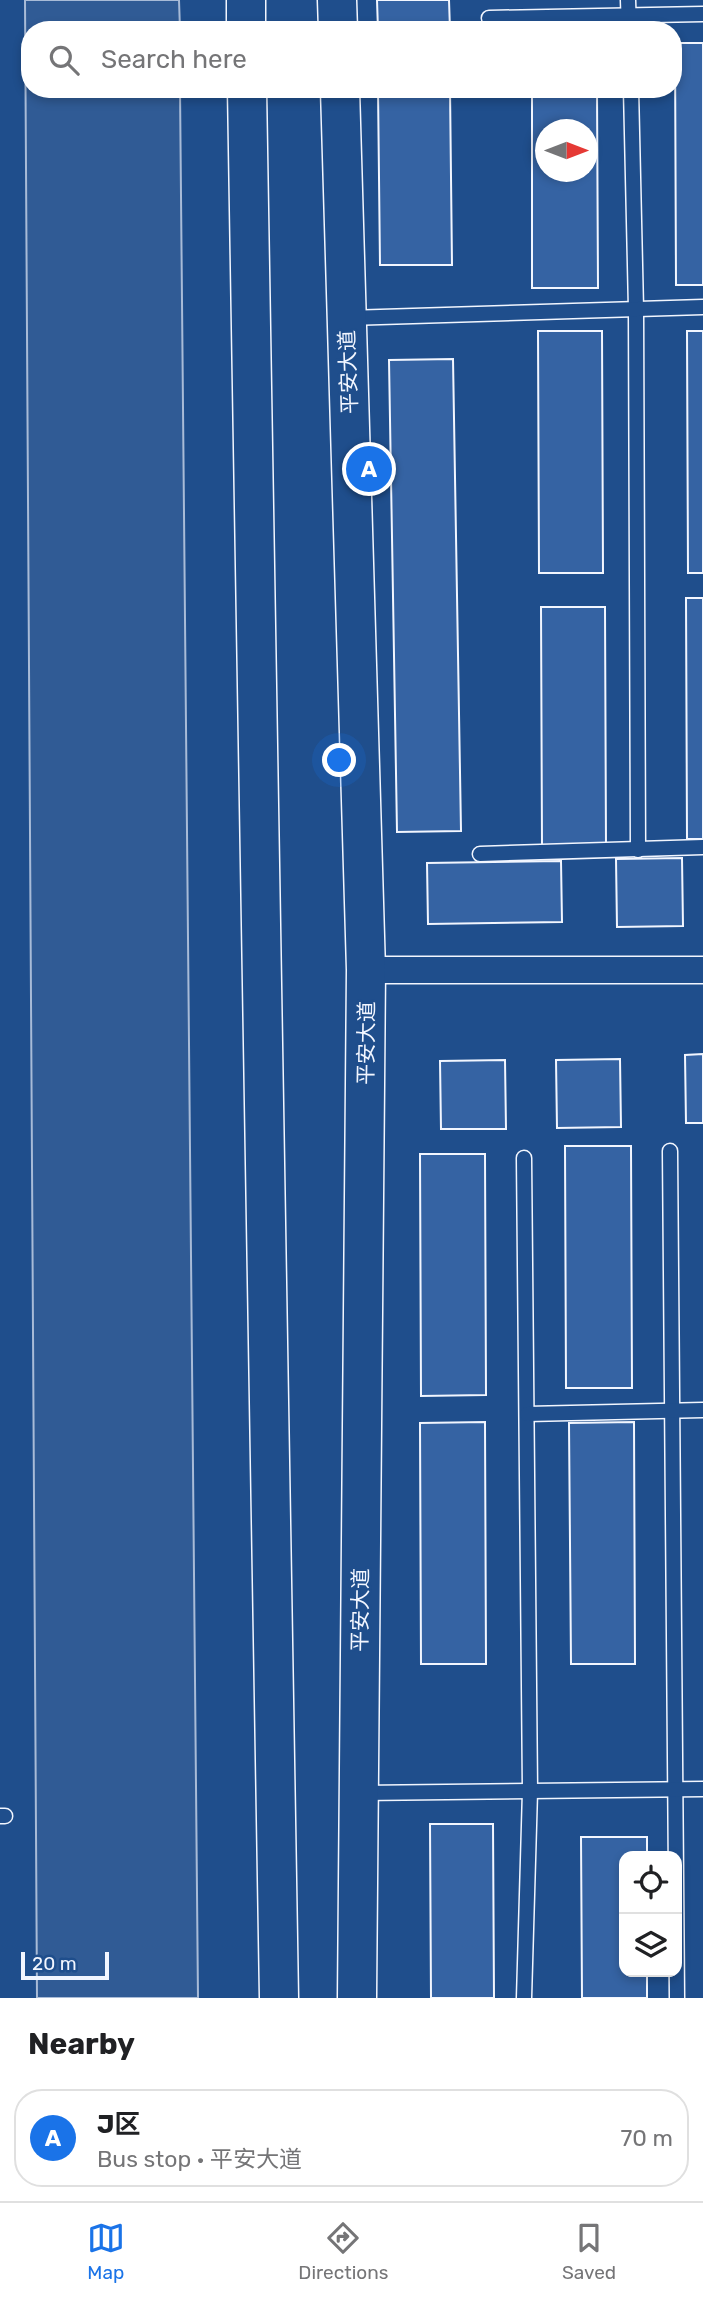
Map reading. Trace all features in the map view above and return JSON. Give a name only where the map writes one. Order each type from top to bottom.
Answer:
[{"type":"main road","points":[[246,0],[246,21]]},
{"type":"main road","points":[[337,0],[338,21]]},
{"type":"main road","points":[[247,98],[279,1998]]},
{"type":"main road","name":"平安大道","points":[[340,98],[366,970],[357,1998]]},
{"type":"street","points":[[366,970],[703,970]]},
{"type":"lane","points":[[628,0],[629,21]]},
{"type":"lane","points":[[645,21],[703,14]]},
{"type":"lane","points":[[489,18],[573,21]]},
{"type":"lane","points":[[631,98],[636,309],[638,850]]},
{"type":"lane","points":[[347,318],[703,307]]},
{"type":"lane","points":[[480,854],[703,847]]},
{"type":"lane","points":[[670,1151],[677,1998]]},
{"type":"lane","points":[[524,1158],[530,1791],[524,1998]]},
{"type":"lane","points":[[527,1414],[703,1410]]},
{"type":"lane","points":[[359,1793],[703,1789]]},
{"type":"shaded area","points":[[25,0],[179,0],[180,21],[25,21]]},
{"type":"shaded area","points":[[26,98],[180,98],[198,1998],[37,1998]]},
{"type":"building","points":[[377,0],[449,0],[450,21],[378,21]]},
{"type":"building","points":[[682,43],[703,43],[703,285],[676,285],[675,98],[682,98]]},
{"type":"building","points":[[378,98],[450,98],[452,265],[380,265]]},
{"type":"building","points":[[532,98],[597,98],[597,119],[535,119],[535,182],[597,182],[598,288],[532,288]]},
{"type":"building","points":[[538,331],[602,331],[603,573],[539,573]]},
{"type":"building","points":[[687,331],[703,331],[703,573],[688,573]]},
{"type":"building","points":[[453,359],[461,831],[397,832],[389,360]]},
{"type":"building","points":[[686,598],[703,598],[703,839],[687,839]]},
{"type":"building","points":[[541,607],[605,607],[606,848],[542,848]]},
{"type":"building","points":[[682,858],[683,926],[617,927],[616,859]]},
{"type":"building","points":[[561,861],[562,922],[428,924],[427,863]]},
{"type":"building","points":[[703,1054],[703,1123],[686,1123],[685,1055]]},
{"type":"building","points":[[620,1059],[621,1127],[557,1128],[556,1060]]},
{"type":"building","points":[[505,1060],[506,1129],[441,1129],[440,1061]]},
{"type":"building","points":[[565,1146],[631,1146],[632,1388],[566,1388]]},
{"type":"building","points":[[420,1154],[485,1154],[486,1395],[421,1396]]},
{"type":"building","points":[[485,1422],[486,1664],[421,1664],[420,1423]]},
{"type":"building","points":[[634,1422],[635,1664],[571,1664],[569,1423]]},
{"type":"building","points":[[430,1824],[493,1824],[494,1998],[431,1998]]},
{"type":"building","points":[[581,1837],[647,1837],[647,1851],[619,1851],[619,1977],[647,1977],[647,1998],[582,1998]]},
{"type":"place","name":"J区","points":[[369,469]]}]
